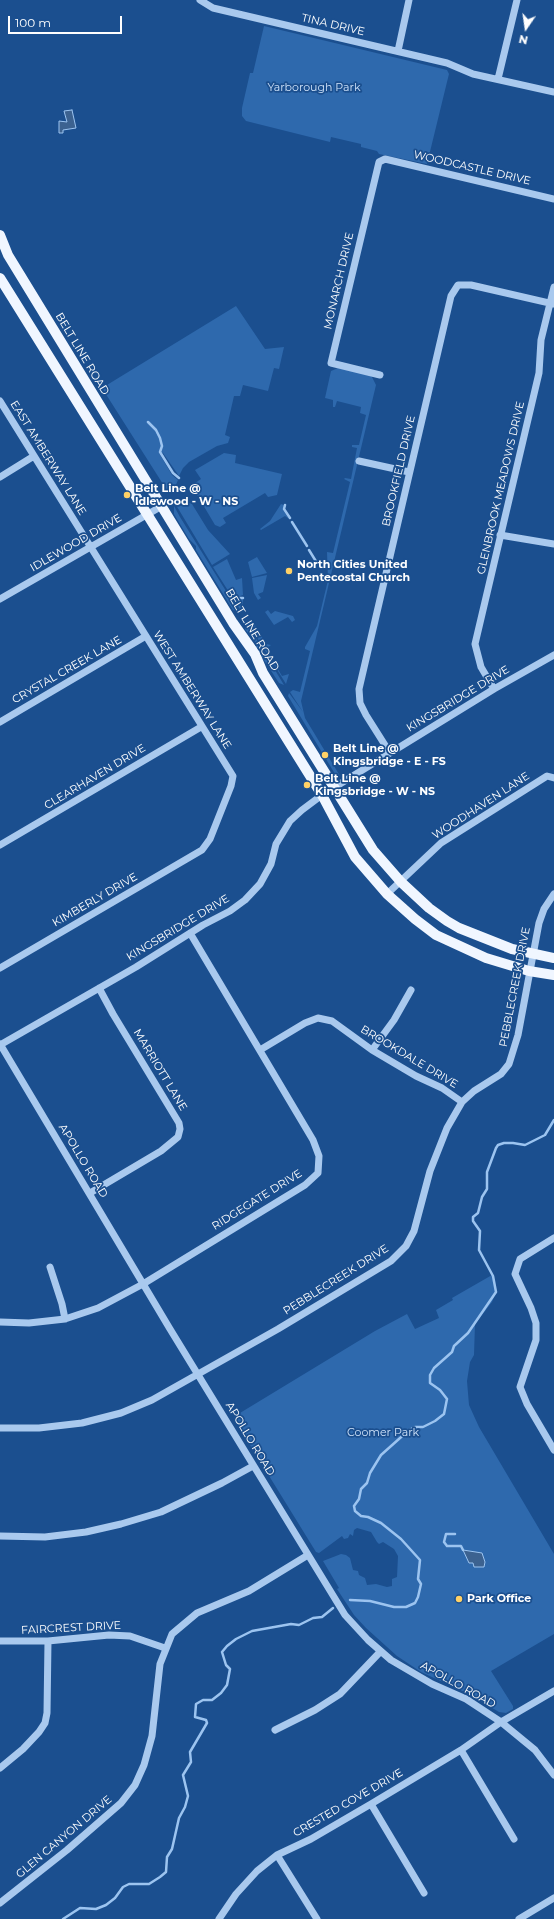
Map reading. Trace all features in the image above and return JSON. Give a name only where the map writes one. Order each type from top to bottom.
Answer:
[{"type":"main road","name":"BELT LINE ROAD","points":[[0,235],[12,262],[233,623],[255,654],[263,673],[373,850],[401,882],[429,908],[459,928],[512,949],[532,955],[554,958]]},
{"type":"main road","points":[[0,278],[219,632],[322,795],[355,857],[387,894],[418,922],[452,943],[486,958],[529,971],[554,975]]},
{"type":"main road","points":[[219,632],[233,623]]},
{"type":"street","name":"TINA DRIVE","points":[[200,0],[205,5],[213,8],[447,63],[473,74],[554,92]]},
{"type":"street","points":[[398,51],[410,0]]},
{"type":"street","points":[[498,79],[517,0]]},
{"type":"street","name":"WOODCASTLE DRIVE","points":[[385,159],[554,199]]},
{"type":"street","name":"MONARCH DRIVE","points":[[380,375],[331,363],[378,165],[379,162],[385,159]]},
{"type":"street","name":"BROOKFIELD DRIVE","points":[[390,753],[360,703],[359,689],[453,290],[458,285],[471,285],[552,304]]},
{"type":"street","name":"GLENBROOK MEADOWS DRIVE","points":[[494,689],[481,667],[475,644],[539,373],[542,340],[552,304],[554,287]]},
{"type":"street","name":"EAST AMBERWAY LANE","points":[[0,401],[89,546]]},
{"type":"street","points":[[0,477],[34,456]]},
{"type":"street","points":[[359,461],[409,472]]},
{"type":"street","name":"IDLEWOOD DRIVE","points":[[0,599],[89,546],[162,506]]},
{"type":"street","points":[[500,535],[554,544]]},
{"type":"street","name":"WEST AMBERWAY LANE","points":[[89,546],[233,776],[231,786],[210,839],[202,850]]},
{"type":"street","name":"CRYSTAL CREEK LANE","points":[[0,722],[146,636]]},
{"type":"street","name":"KINGSBRIDGE DRIVE","points":[[0,1045],[230,911],[245,900],[260,884],[271,864],[276,844],[290,820],[322,795],[494,689],[554,655]]},
{"type":"street","name":"CLEARHAVEN DRIVE","points":[[0,845],[201,726]]},
{"type":"street","name":"WOODHAVEN LANE","points":[[387,894],[441,843],[547,776],[554,778]]},
{"type":"street","name":"KIMBERLY DRIVE","points":[[0,968],[202,850]]},
{"type":"street","name":"PEBBLECREEK DRIVE","points":[[0,1428],[58,1427],[82,1423],[121,1413],[152,1400],[278,1329],[384,1264],[406,1246],[414,1231],[430,1171],[447,1128],[462,1102],[474,1091],[501,1074],[509,1064],[518,1035],[532,955],[544,909],[554,894]]},
{"type":"street","name":"RIDGEGATE DRIVE","points":[[0,1322],[29,1323],[65,1319],[98,1308],[143,1284],[305,1185],[318,1173],[319,1156],[312,1140],[190,933]]},
{"type":"street","name":"MARRIOTT LANE","points":[[90,1193],[160,1151],[178,1137],[180,1129],[179,1123],[113,1014],[99,988]]},
{"type":"street","points":[[372,1050],[394,1020],[411,990]]},
{"type":"street","name":"BROOKDALE DRIVE","points":[[260,1050],[305,1023],[318,1018],[332,1021],[372,1050],[416,1076],[442,1088],[462,1102]]},
{"type":"street","name":"APOLLO ROAD","points":[[0,1045],[197,1374],[345,1615],[380,1652],[432,1684],[466,1699],[501,1722],[535,1750],[554,1775]]},
{"type":"street","points":[[554,1238],[520,1259],[515,1274],[531,1308],[536,1323],[536,1340],[520,1387],[527,1404],[554,1450]]},
{"type":"street","points":[[50,1267],[62,1304],[65,1319]]},
{"type":"street","points":[[0,1536],[45,1536],[86,1532],[121,1524],[161,1512],[254,1466]]},
{"type":"street","name":"GLEN CANYON DRIVE","points":[[0,1903],[12,1895],[73,1845],[121,1803],[135,1785],[144,1765],[152,1736],[160,1664],[165,1648],[172,1634],[197,1612],[249,1590],[308,1555]]},
{"type":"street","name":"FAIRCREST DRIVE","points":[[0,1641],[48,1641],[109,1635],[130,1636],[165,1648]]},
{"type":"street","points":[[0,1768],[23,1749],[39,1732],[45,1723],[47,1713],[48,1641]]},
{"type":"street","points":[[275,1730],[315,1710],[340,1694],[380,1652]]},
{"type":"street","name":"CRESTED COVE DRIVE","points":[[219,1919],[236,1894],[257,1871],[277,1855],[311,1838],[371,1804],[461,1750],[501,1722],[554,1691]]},
{"type":"street","points":[[461,1750],[514,1839]]},
{"type":"street","points":[[371,1804],[424,1892]]},
{"type":"street","points":[[277,1855],[317,1919]]},
{"type":"street","points":[[518,1919],[554,1898]]},
{"type":"green space","name":"Yarborough Park","points":[[264,26],[447,70],[449,74],[427,164],[379,154],[377,151],[361,147],[361,144],[331,137],[330,142],[246,121],[242,116],[242,108],[250,73],[253,73]]},
{"type":"green space","points":[[236,306],[265,349],[284,347],[279,369],[274,368],[268,391],[243,385],[240,396],[234,396],[225,435],[230,437],[228,443],[217,446],[189,462],[183,468],[179,476],[163,453],[159,453],[172,475],[178,480],[175,487],[168,492],[102,388]]},
{"type":"green space","points":[[338,368],[371,375],[376,385],[301,701],[305,718],[340,776],[335,774],[288,696],[289,693],[303,712],[290,692],[293,690],[300,692],[310,651],[305,649],[305,647],[317,626],[328,580],[327,552],[333,553],[350,482],[344,479],[351,479],[357,448],[352,447],[352,445],[359,445],[366,415],[360,413],[361,407],[337,401],[335,407],[333,407],[333,400],[325,398],[331,371]]},
{"type":"green space","points":[[224,453],[236,455],[235,463],[282,474],[277,495],[268,497],[265,493],[223,518],[226,523],[220,527],[215,525],[193,488],[195,483],[201,479],[195,470]]},
{"type":"green space","points":[[181,501],[192,504],[208,530],[230,554],[212,565],[176,505]]},
{"type":"green space","points":[[281,504],[284,505],[283,510],[289,519],[285,516],[261,530],[260,529],[270,521]]},
{"type":"green space","points":[[174,506],[239,612],[233,610],[196,550],[196,546],[189,539],[174,514]]},
{"type":"green space","points":[[257,557],[267,573],[252,577],[248,562]]},
{"type":"green space","points":[[227,559],[236,580],[242,578],[243,595],[237,597],[239,600],[243,599],[243,608],[241,611],[213,567]]},
{"type":"green space","points":[[267,575],[263,592],[258,594],[261,598],[258,600],[254,593],[252,578]]},
{"type":"green space","points":[[268,610],[271,614],[275,611],[293,616],[295,620],[292,622],[288,617],[274,625],[265,612]]},
{"type":"green space","points":[[250,621],[253,622],[266,644],[271,645],[266,649],[282,676],[289,674],[286,684],[248,623]]},
{"type":"green space","points":[[246,624],[284,685],[279,683],[264,660],[256,646],[256,643],[245,629]]},
{"type":"green space","name":"Coomer Park","points":[[492,1275],[496,1292],[492,1302],[475,1324],[474,1355],[470,1362],[467,1381],[469,1405],[479,1427],[554,1554],[554,1634],[491,1671],[513,1706],[513,1709],[506,1713],[499,1712],[469,1694],[421,1672],[397,1656],[366,1628],[354,1615],[337,1589],[339,1588],[323,1561],[341,1554],[346,1555],[350,1558],[353,1570],[358,1571],[359,1575],[365,1578],[367,1585],[376,1584],[387,1587],[392,1586],[392,1579],[397,1577],[398,1556],[394,1549],[383,1542],[379,1544],[371,1532],[357,1528],[354,1530],[353,1536],[350,1534],[348,1538],[344,1539],[342,1536],[319,1553],[316,1552],[234,1419],[235,1416],[375,1331],[407,1314],[415,1329],[439,1318],[436,1310],[453,1300],[452,1298]]},
{"type":"shaded area","points":[[72,110],[76,128],[63,130],[63,133],[59,133],[59,121],[67,122],[64,111]]},
{"type":"shaded area","points":[[463,1550],[482,1553],[485,1562],[484,1567],[474,1567],[473,1563],[469,1563]]},
{"type":"waterway","points":[[148,422],[156,430],[160,438],[162,446],[160,452],[173,473],[179,478]]},
{"type":"waterway","points":[[285,505],[284,509],[290,518]]},
{"type":"waterway","points":[[292,522],[307,546]]},
{"type":"waterway","points":[[309,550],[317,563]]},
{"type":"waterway","points":[[350,1600],[370,1601],[394,1607],[406,1607],[415,1603],[418,1597],[421,1584],[418,1579],[420,1560],[401,1539],[381,1523],[368,1517],[361,1516],[355,1511],[354,1506],[359,1499],[361,1489],[367,1483],[370,1473],[381,1455],[409,1430],[415,1427],[423,1427],[435,1421],[444,1414],[447,1399],[440,1390],[430,1383],[430,1375],[434,1368],[452,1352],[454,1346],[468,1333],[496,1292],[493,1276],[479,1250],[480,1231],[473,1221],[473,1217],[478,1213],[482,1197],[487,1189],[487,1172],[496,1148],[498,1145],[504,1143],[525,1145],[545,1135],[554,1120]]},
{"type":"waterway","points":[[455,1534],[446,1534],[444,1542],[447,1546],[461,1546],[463,1550]]},
{"type":"waterway","points":[[63,1919],[80,1908],[96,1909],[106,1905],[115,1898],[123,1887],[129,1884],[149,1884],[166,1872],[167,1857],[172,1849],[179,1818],[185,1807],[188,1796],[183,1775],[191,1762],[190,1752],[207,1723],[206,1720],[195,1717],[196,1704],[203,1700],[212,1700],[221,1693],[227,1685],[230,1669],[226,1665],[222,1652],[227,1646],[236,1639],[252,1631],[291,1624],[299,1625],[313,1618],[322,1617],[333,1608]]},
{"type":"place","name":"Belt Line @ Idlewood - W - NS","points":[[127,495]]},
{"type":"place","name":"North Cities United Pentecostal Church","points":[[289,571]]},
{"type":"place","name":"Belt Line @ Kingsbridge - E - FS","points":[[325,755]]},
{"type":"place","name":"Belt Line @ Kingsbridge - W - NS","points":[[307,785]]},
{"type":"place","name":"Park Office","points":[[459,1599]]}]
